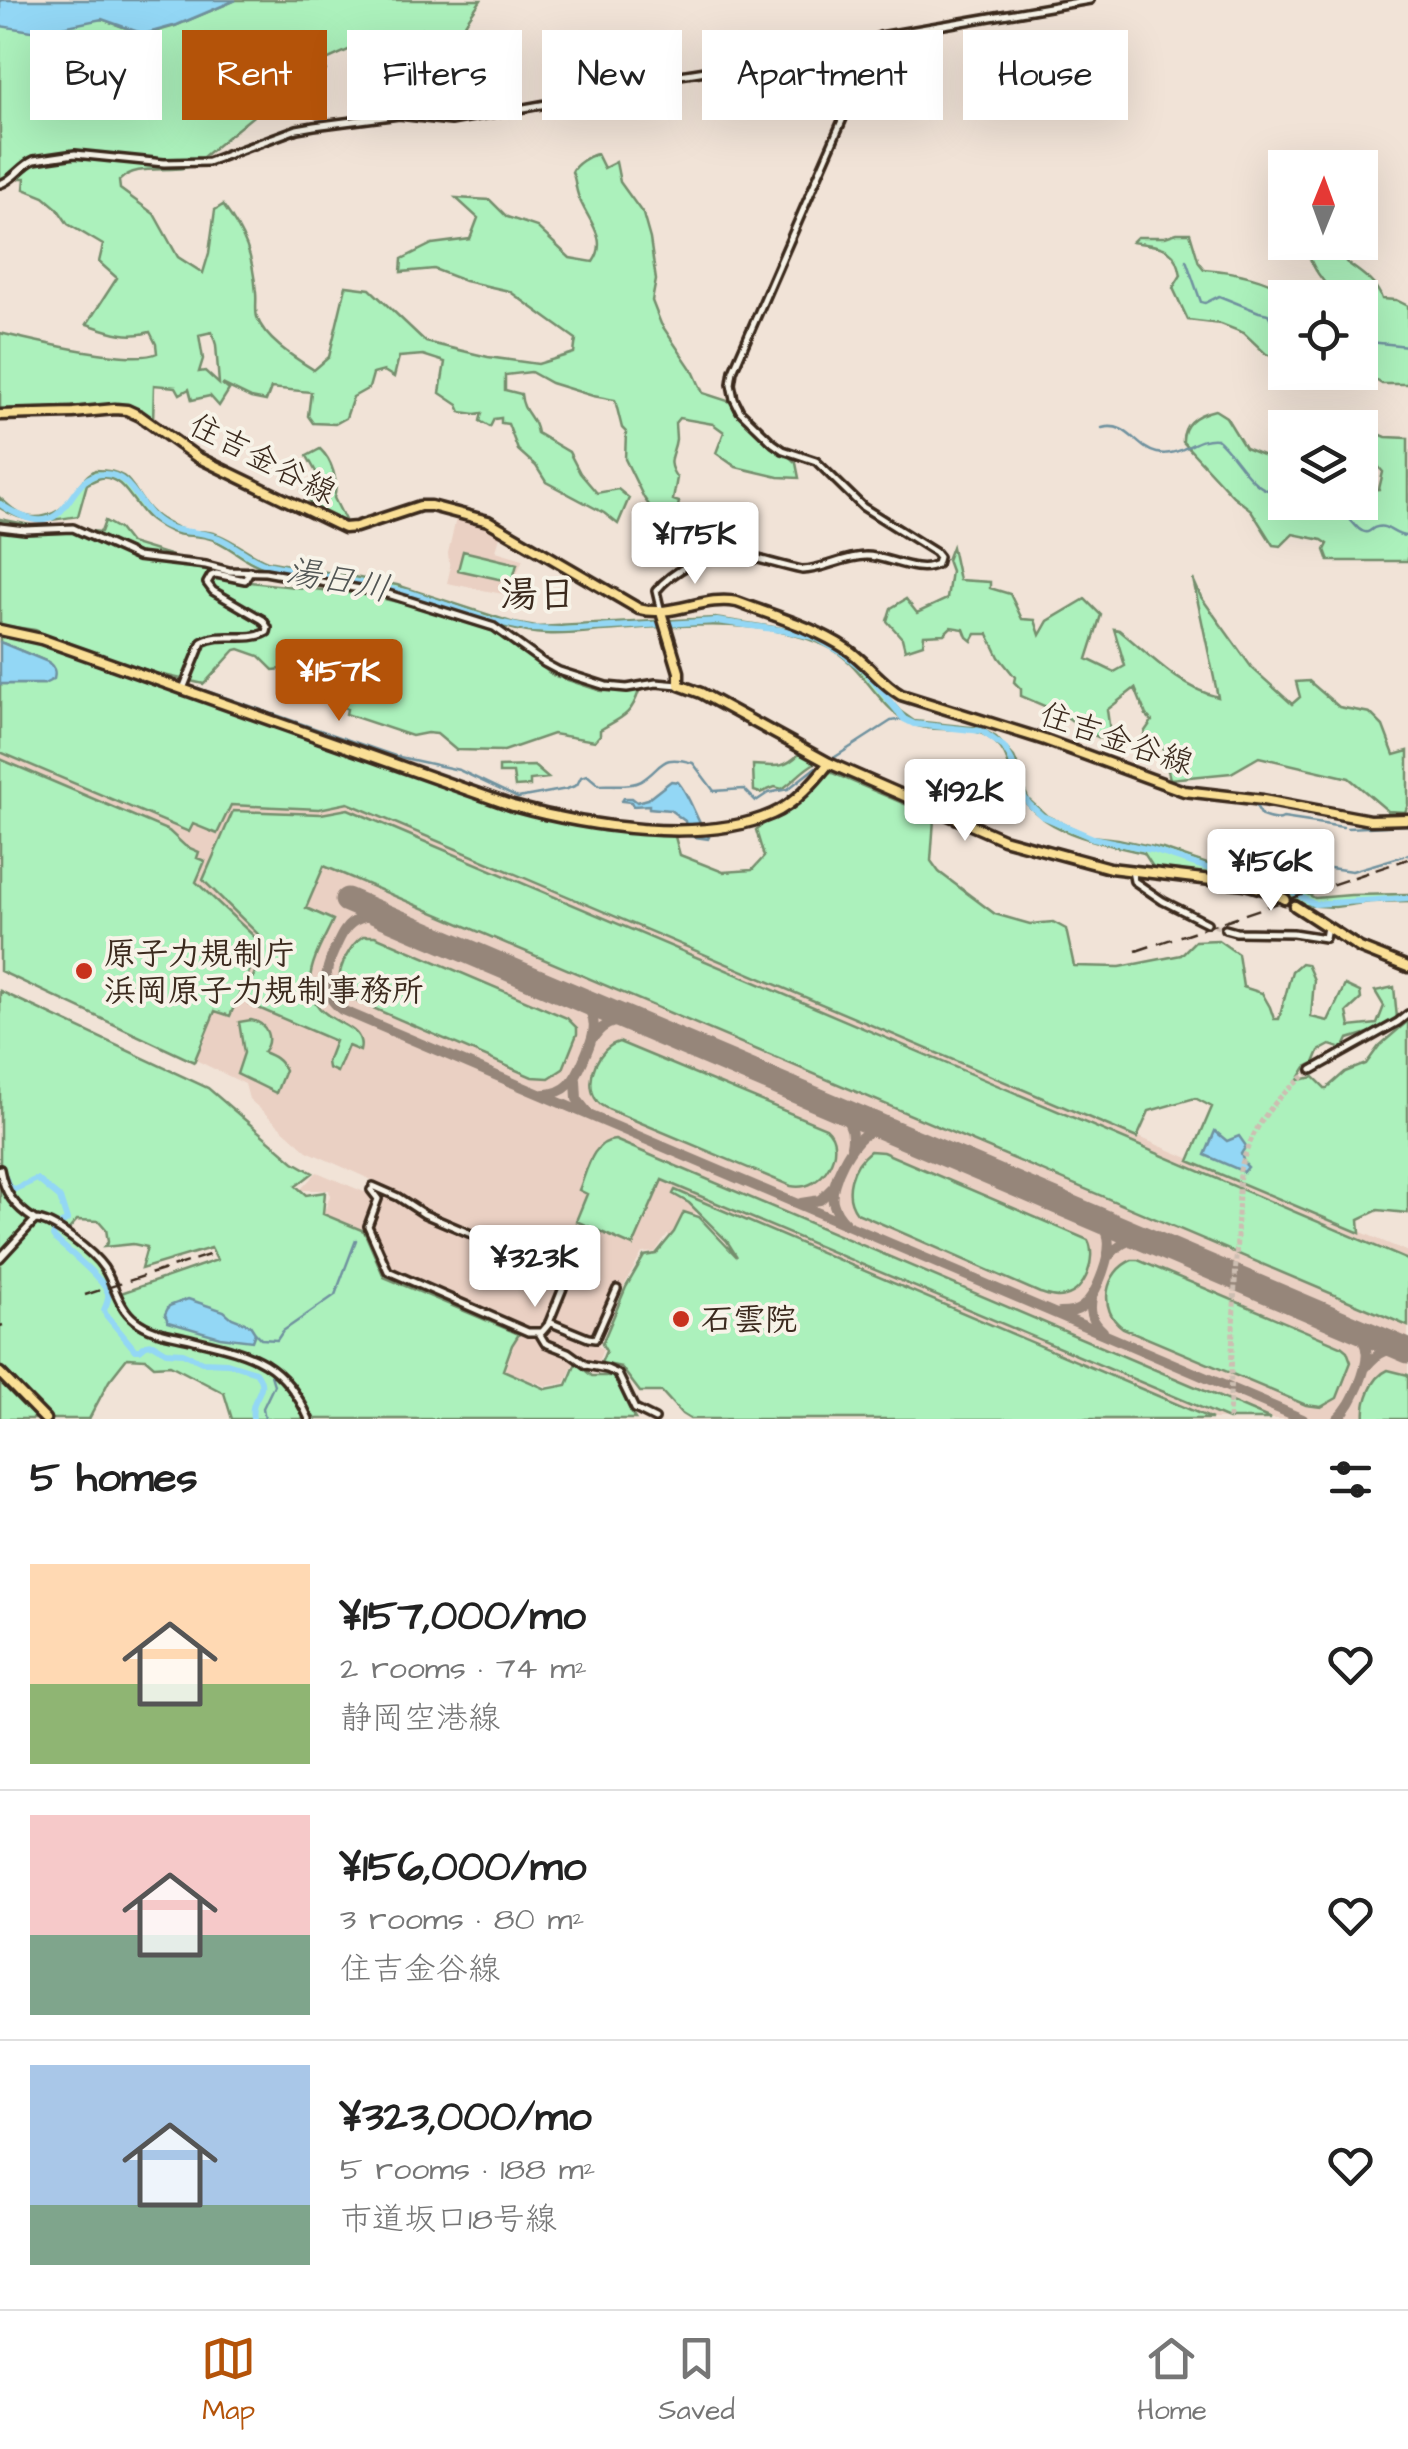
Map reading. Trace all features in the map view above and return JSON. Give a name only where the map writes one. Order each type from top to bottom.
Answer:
[{"type":"main road","name":"住吉金谷線","points":[[0,415],[127,410],[196,457],[344,528],[420,506],[484,519],[639,610],[664,619],[725,601],[742,604],[832,640],[902,696],[1044,740],[1184,791],[1263,800],[1370,820],[1408,820]]},
{"type":"main road","points":[[664,619],[680,685],[829,763],[1003,839],[1132,871],[1240,883],[1285,899]]},
{"type":"main road","points":[[0,630],[41,639],[513,806],[606,827],[681,829],[742,824],[774,814],[794,800],[829,763]]},
{"type":"main road","points":[[1295,906],[1360,948],[1408,967]]},
{"type":"main road","points":[[0,1374],[46,1419]]},
{"type":"street","points":[[915,30],[1090,0]]},
{"type":"street","points":[[0,184],[34,160],[75,154],[164,163],[208,162],[297,129],[399,115],[450,121],[702,71]]},
{"type":"street","points":[[664,619],[656,591],[664,582],[690,564],[726,553],[802,570],[861,556],[925,568],[938,564],[935,552],[863,507],[816,461],[773,443],[740,411],[734,399],[733,370],[843,120]]},
{"type":"street","points":[[0,527],[73,528],[137,558],[206,564],[229,571],[377,591],[494,627],[544,663],[606,686],[680,685]]},
{"type":"street","points":[[183,689],[202,642],[216,637],[257,637],[266,632],[263,620],[213,591],[207,583],[216,574],[245,580],[250,571]]},
{"type":"street","points":[[1132,871],[1134,881],[1206,923]]},
{"type":"street","points":[[1224,929],[1294,932],[1325,938],[1326,927]]},
{"type":"street","points":[[1312,1070],[1408,1014]]},
{"type":"street","points":[[0,1169],[9,1196],[22,1212],[35,1220],[47,1221],[105,1269],[122,1307],[134,1320],[155,1331],[208,1343],[268,1364],[293,1387],[309,1418]]},
{"type":"street","points":[[372,1188],[558,1271],[563,1288],[549,1322],[539,1332],[528,1332],[388,1271],[368,1226],[378,1199],[372,1188]]},
{"type":"street","points":[[0,1258],[35,1220]]},
{"type":"street","points":[[549,1322],[596,1339],[617,1288]]},
{"type":"street","points":[[539,1332],[546,1343],[586,1365],[618,1374],[636,1409],[655,1419]]},
{"type":"shaded area","points":[[457,514],[484,521],[501,532],[496,551],[523,559],[508,595],[447,583],[448,553]]},
{"type":"shaded area","points":[[0,638],[117,700],[1408,1252],[1408,1419],[1185,1419],[697,1209],[685,1238],[667,1235],[655,1252],[642,1253],[598,1346],[603,1349],[597,1364],[577,1356],[565,1383],[546,1386],[505,1370],[517,1336],[376,1296],[323,1215],[329,1190],[300,1190],[317,1172],[369,1194],[374,1181],[307,1151],[249,1099],[245,1084],[126,1026],[0,955]]},
{"type":"green space","points":[[236,0],[481,0],[462,28],[347,30],[347,51],[327,60],[327,30],[182,30],[182,120],[248,120],[192,166],[135,172],[119,181],[120,189],[154,214],[178,257],[203,273],[215,210],[223,205],[250,257],[256,314],[261,325],[281,347],[314,370],[329,357],[346,286],[370,289],[426,342],[538,364],[574,353],[576,339],[509,291],[434,269],[401,272],[402,259],[432,244],[470,239],[478,218],[456,198],[490,200],[507,217],[537,227],[570,258],[593,262],[598,253],[598,237],[572,172],[597,154],[604,168],[616,162],[620,182],[643,214],[650,239],[656,280],[652,301],[661,324],[703,393],[731,402],[796,463],[799,478],[736,467],[716,453],[724,432],[713,424],[679,418],[670,462],[677,478],[673,500],[679,502],[673,520],[660,534],[657,528],[641,524],[651,508],[625,459],[626,432],[615,400],[551,383],[531,372],[505,375],[505,390],[521,394],[537,433],[569,452],[597,493],[618,489],[629,498],[618,524],[546,482],[536,466],[518,450],[508,424],[501,423],[501,418],[494,419],[490,427],[480,421],[482,413],[461,412],[458,405],[440,393],[445,362],[423,355],[399,357],[394,377],[384,371],[373,374],[369,388],[353,397],[346,418],[335,424],[313,423],[308,416],[311,392],[271,388],[266,401],[222,384],[229,390],[219,406],[210,396],[192,400],[189,389],[180,394],[176,387],[154,385],[153,422],[135,409],[96,405],[0,412],[0,333],[104,354],[157,353],[150,332],[125,334],[87,324],[117,278],[99,262],[103,245],[68,224],[44,197],[24,189],[25,178],[0,178],[0,25],[102,19],[131,30],[30,30],[30,120],[162,120],[161,30]],"holes":[[[212,332],[219,384],[205,371],[199,372],[203,359],[199,335]]]},
{"type":"green space","points":[[1190,233],[1204,269],[1268,283],[1268,355],[1244,333],[1221,324],[1188,320],[1173,288],[1181,275],[1175,257],[1158,246],[1132,242],[1137,237]]},
{"type":"green space","points":[[1310,260],[1346,260],[1369,280],[1323,280]]},
{"type":"green space","points":[[1378,290],[1382,299],[1408,306],[1408,384],[1378,381]]},
{"type":"green space","points":[[1215,410],[1226,417],[1245,448],[1268,457],[1268,520],[1378,520],[1378,489],[1383,472],[1378,466],[1378,434],[1408,438],[1408,561],[1329,561],[1325,550],[1328,544],[1293,534],[1281,546],[1273,545],[1251,510],[1183,442],[1185,429],[1203,414]]},
{"type":"green space","points":[[320,449],[333,472],[334,498],[345,520],[342,524],[314,509],[302,490],[313,485],[316,472],[307,456]]},
{"type":"green space","points":[[95,470],[126,478],[146,506],[170,524],[188,531],[215,533],[267,561],[397,585],[514,623],[536,627],[715,618],[813,633],[852,654],[900,711],[914,721],[980,728],[996,737],[1014,757],[1029,800],[1047,816],[1090,836],[1270,875],[1315,898],[1408,894],[1408,901],[1335,907],[1301,905],[1257,885],[1155,870],[1144,853],[1074,835],[1029,807],[995,742],[977,732],[911,724],[890,709],[847,660],[824,645],[797,636],[712,625],[559,634],[520,630],[411,598],[267,569],[213,540],[179,535],[163,528],[108,478],[87,484],[78,516],[29,520],[0,508],[0,498],[26,516],[53,513]]},
{"type":"green space","points":[[0,519],[101,532],[105,521],[119,529],[130,543],[241,581],[367,595],[446,613],[501,633],[552,675],[601,691],[639,691],[629,711],[600,730],[595,741],[553,734],[504,751],[456,750],[437,734],[412,736],[346,714],[347,709],[283,669],[273,670],[259,656],[239,649],[204,684],[159,674],[35,630],[0,625]]},
{"type":"green space","points":[[952,547],[959,580],[990,582],[990,588],[1010,594],[1022,619],[1035,620],[1040,635],[1048,621],[1085,599],[1101,615],[1087,659],[1114,672],[1125,666],[1114,629],[1119,630],[1178,678],[1218,697],[1193,579],[1201,597],[1252,668],[1292,704],[1300,697],[1296,682],[1309,681],[1339,707],[1370,713],[1383,726],[1394,755],[1408,751],[1405,812],[1388,811],[1349,778],[1259,757],[1231,773],[1170,779],[1162,746],[1141,744],[1152,721],[1135,688],[1107,710],[1110,731],[1104,740],[1063,714],[1021,696],[1015,677],[988,634],[976,634],[972,641],[964,629],[951,627],[944,634],[924,635],[923,644],[905,650],[902,638],[887,621],[891,608],[906,599],[917,613],[947,599],[951,571],[947,560]]},
{"type":"green space","points":[[463,551],[517,564],[512,582],[458,570]]},
{"type":"green space","points":[[0,633],[53,647],[492,803],[603,831],[674,833],[680,855],[723,872],[752,870],[764,857],[756,830],[828,771],[934,819],[931,861],[939,872],[995,914],[1030,924],[1053,922],[1066,929],[1074,966],[1120,967],[1181,955],[1195,941],[1218,940],[1238,954],[1243,987],[1262,993],[1274,1019],[1279,1019],[1292,971],[1301,963],[1307,964],[1314,980],[1311,1017],[1328,1021],[1345,985],[1360,992],[1361,999],[1347,1012],[1350,1027],[1377,1024],[1384,1006],[1375,991],[1394,987],[1397,1018],[1375,1031],[1348,1039],[1343,1049],[1330,1045],[1319,1051],[1298,1080],[1314,1077],[1326,1089],[1345,1072],[1366,1064],[1379,1046],[1408,1021],[1408,1213],[1378,1210],[1359,1219],[1360,1233],[1189,1161],[1212,1107],[1195,1098],[1149,1111],[1137,1138],[348,803],[319,809],[231,805],[217,834],[193,824],[189,832],[0,752],[0,684],[44,684],[48,662],[0,642]]},
{"type":"green space","points":[[799,754],[815,763],[782,789],[754,791],[753,765],[783,765]]},
{"type":"green space","points":[[0,759],[169,831],[185,846],[199,852],[197,858],[205,861],[196,882],[258,940],[260,947],[230,1016],[215,1011],[194,1062],[0,971]]},
{"type":"green space","points":[[534,766],[548,778],[530,780],[530,786],[515,787],[513,773],[499,773],[499,767]]},
{"type":"green space","points":[[348,809],[1408,1260],[1408,1326],[324,866],[306,908],[333,920],[313,965],[312,996],[327,1015],[355,1032],[360,1040],[360,1051],[348,1046],[337,1072],[328,1068],[335,1041],[249,1004],[245,997],[264,950],[263,939],[203,880],[233,811],[321,814]]},
{"type":"green space","points":[[363,936],[375,936],[567,1018],[577,1028],[577,1034],[563,1069],[549,1078],[532,1077],[350,998],[340,983],[341,970],[350,950]]},
{"type":"green space","points":[[0,991],[208,1088],[294,1162],[313,1173],[296,1186],[306,1195],[325,1192],[323,1214],[364,1231],[384,1277],[519,1334],[503,1370],[546,1389],[567,1385],[576,1363],[592,1376],[613,1376],[635,1419],[232,1419],[224,1393],[170,1365],[154,1366],[146,1359],[127,1358],[109,1381],[89,1419],[0,1419]],"holes":[[[77,1220],[99,1221],[106,1229],[108,1242],[104,1247],[147,1247],[141,1269],[211,1248],[217,1260],[121,1293],[134,1321],[117,1303],[96,1262],[63,1236]]]},
{"type":"green space","points":[[251,1020],[267,1033],[263,1052],[276,1058],[285,1070],[276,1093],[237,1074],[244,1053],[239,1022]]},
{"type":"green space","points":[[619,1042],[826,1128],[834,1146],[829,1167],[813,1183],[791,1186],[602,1106],[592,1090],[592,1073],[605,1050]]},
{"type":"green space","points":[[615,1140],[1271,1419],[1228,1419],[662,1180],[633,1246],[576,1221],[587,1194],[579,1190],[591,1158],[601,1146]]},
{"type":"green space","points":[[870,1151],[883,1152],[1088,1240],[1091,1255],[1084,1281],[1065,1296],[1040,1293],[857,1213],[850,1197],[851,1180]]},
{"type":"green space","points":[[675,1190],[1212,1419],[690,1419],[662,1392],[640,1392],[621,1367],[601,1363],[606,1351],[602,1344],[626,1287],[644,1256],[656,1254],[684,1212],[699,1217],[737,1257],[727,1241],[689,1203],[673,1194]]},
{"type":"green space","points":[[1132,1260],[1341,1346],[1351,1362],[1337,1398],[1321,1407],[1306,1405],[1123,1328],[1110,1311],[1108,1291],[1116,1273]]},
{"type":"green space","points":[[1388,1370],[1408,1375],[1408,1419],[1365,1419],[1370,1391],[1377,1378]]},
{"type":"water","points":[[0,0],[236,0],[159,30],[133,30],[102,19],[48,30],[0,26]]},
{"type":"water","points":[[0,642],[48,662],[54,669],[54,679],[44,684],[0,684]]},
{"type":"water","points":[[671,781],[683,788],[708,839],[687,836],[685,821],[670,810],[622,801],[648,799]]},
{"type":"water","points":[[1215,1131],[1227,1141],[1239,1136],[1246,1146],[1241,1154],[1248,1167],[1244,1172],[1205,1155]]},
{"type":"water","points":[[188,1299],[250,1325],[255,1333],[252,1341],[220,1337],[168,1322],[165,1314],[169,1306]]},
{"type":"waterway","points":[[1186,260],[1201,302],[1219,296],[1268,314]]},
{"type":"waterway","points":[[1378,343],[1408,346]]},
{"type":"waterway","points":[[1102,428],[1118,428],[1149,450],[1166,454],[1217,439],[1256,483],[1268,490]]},
{"type":"waterway","name":"湯日川","points":[[0,504],[24,517],[54,517],[89,478],[111,475],[126,483],[153,517],[169,527],[219,538],[266,564],[411,593],[493,621],[561,630],[717,621],[816,638],[865,671],[904,719],[914,724],[982,731],[1004,747],[1022,794],[1042,816],[1093,838],[1280,885],[1314,904],[1408,898]]},
{"type":"waterway","points":[[1350,520],[1365,532],[1381,527],[1408,536]]},
{"type":"waterway","points":[[198,688],[395,756],[459,770],[518,798],[567,789],[587,775],[599,785],[637,783],[663,763],[674,760],[693,763],[714,791],[744,789],[756,801],[768,793],[788,789],[816,767]]},
{"type":"waterway","points":[[832,759],[891,721],[904,719]]},
{"type":"waterway","points":[[1237,801],[1255,804],[1262,816],[1270,819],[1343,827]]},
{"type":"waterway","points":[[1347,828],[1408,825]]},
{"type":"waterway","points":[[1311,891],[1315,866],[1352,871],[1403,856]]},
{"type":"waterway","points":[[3,1173],[10,1187],[15,1189],[37,1179],[60,1198],[67,1220],[60,1225]]},
{"type":"waterway","points":[[55,1230],[55,1239],[106,1288],[106,1315],[135,1350],[153,1344],[166,1352],[183,1353],[202,1362],[227,1363],[256,1372],[261,1390],[254,1404],[253,1419]]},
{"type":"waterway","points":[[255,1333],[261,1339],[277,1340],[283,1331],[335,1295],[356,1240]]},
{"type":"waterway","points":[[265,1419],[263,1408],[274,1385],[271,1375]]},
{"type":"taxiway","points":[[391,919],[363,917],[350,924],[341,936],[326,982],[330,997],[342,1010],[1303,1419]]},
{"type":"taxiway","points":[[544,1094],[559,1092],[569,1085],[590,1043],[593,1019],[576,997]]},
{"type":"taxiway","points":[[594,1037],[613,1022],[637,1023]]},
{"type":"taxiway","points":[[576,1080],[577,1099],[588,1113]]},
{"type":"taxiway","points":[[831,1106],[849,1123],[851,1146]]},
{"type":"taxiway","points":[[846,1223],[833,1202],[843,1162],[856,1143],[870,1132],[894,1133]]},
{"type":"taxiway","points":[[801,1203],[820,1200],[833,1187]]},
{"type":"taxiway","points":[[1060,1313],[1082,1307],[1103,1272],[1109,1241],[1102,1225],[1091,1216]]},
{"type":"taxiway","points":[[1110,1255],[1128,1242],[1150,1241]]},
{"type":"taxiway","points":[[1092,1298],[1092,1316],[1103,1331]]},
{"type":"taxiway","points":[[1337,1419],[1355,1394],[1366,1361],[1363,1340],[1351,1327]]},
{"type":"taxiway","points":[[1366,1367],[1384,1351],[1408,1351]]},
{"type":"runway","points":[[347,900],[1408,1351]]},
{"type":"tunnel","points":[[1207,923],[1225,929]]},
{"type":"tunnel","points":[[1229,1419],[1240,1170],[1267,1114],[1286,1091],[1312,1070]]},
{"type":"railway","points":[[1136,951],[1408,859]]},
{"type":"railway","points":[[85,1295],[212,1254]]},
{"type":"place","name":"原子力規制庁 浜岡原子力規制事務所","points":[[84,971]]},
{"type":"place","name":"石雲院","points":[[681,1319]]},
{"type":"district","name":"湯日","points":[[538,594]]}]
